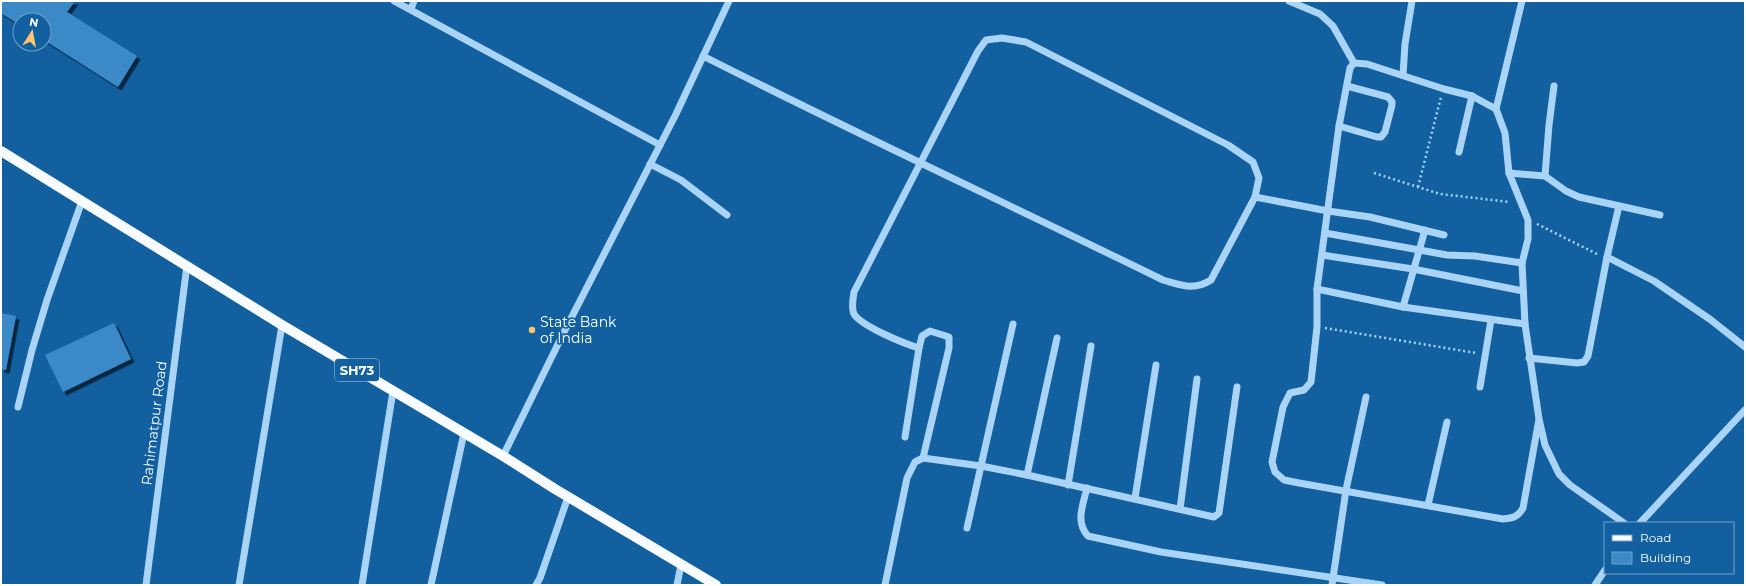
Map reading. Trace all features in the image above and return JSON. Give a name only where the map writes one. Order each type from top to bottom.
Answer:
[{"type":"main road","name":"SH73","points":[[1,151],[187,265],[211,282],[716,585]]},
{"type":"street","points":[[394,1],[660,145]]},
{"type":"street","points":[[411,9],[414,1]]},
{"type":"street","points":[[503,456],[563,334],[660,145],[729,1]]},
{"type":"street","points":[[1289,1],[1320,14],[1333,26],[1354,63]]},
{"type":"street","points":[[1403,75],[1405,44],[1412,1]]},
{"type":"street","points":[[1522,1],[1496,109],[1505,133],[1509,173],[1528,220],[1528,239],[1522,263],[1523,290],[1529,358],[1539,419],[1545,445],[1559,474],[1570,485],[1623,522]]},
{"type":"street","points":[[703,56],[827,118],[921,162],[1163,280],[1186,286],[1201,286],[1211,280],[1255,196],[1259,178],[1253,162],[1228,145],[1026,42],[1002,38],[986,40],[978,51],[921,162],[854,292],[854,314],[862,322],[906,344],[919,348]]},
{"type":"street","points":[[1354,63],[1367,64],[1444,89],[1472,96],[1496,109]]},
{"type":"street","points":[[1354,63],[1350,68],[1339,126],[1317,289],[1317,327],[1311,382],[1304,390],[1290,392],[1282,407],[1272,462],[1275,472],[1284,480],[1503,519],[1519,515],[1524,502],[1539,419]]},
{"type":"street","points":[[1339,126],[1376,137],[1381,137],[1385,132],[1392,105],[1392,102],[1388,97],[1347,86]]},
{"type":"street","points":[[1545,176],[1554,86]]},
{"type":"street","points":[[1459,152],[1472,96]]},
{"type":"street","points":[[650,164],[681,180],[727,215]]},
{"type":"street","points":[[1509,173],[1545,176],[1566,191],[1579,197],[1660,215]]},
{"type":"street","points":[[1255,196],[1328,211],[1370,217],[1444,235]]},
{"type":"street","points":[[18,407],[32,350],[82,201]]},
{"type":"street","points":[[1529,358],[1577,363],[1584,362],[1588,356],[1607,258],[1619,206]]},
{"type":"street","points":[[1403,307],[1425,230]]},
{"type":"street","points":[[1325,233],[1419,251],[1447,255],[1479,256],[1522,263]]},
{"type":"street","points":[[1322,255],[1413,269],[1523,290]]},
{"type":"street","points":[[1607,258],[1654,281],[1711,320],[1745,346]]},
{"type":"street","name":"Rahimatpur Road","points":[[146,585],[187,265]]},
{"type":"street","points":[[1317,289],[1403,307],[1525,324]]},
{"type":"street","points":[[1480,387],[1491,320]]},
{"type":"street","points":[[967,528],[1013,324]]},
{"type":"street","points":[[239,585],[282,325]]},
{"type":"street","points":[[905,437],[919,348],[922,336],[930,331],[948,337],[949,348],[923,458]]},
{"type":"street","points":[[1028,475],[1057,338]]},
{"type":"street","points":[[1068,484],[1091,346]]},
{"type":"street","points":[[1135,498],[1156,365]]},
{"type":"street","points":[[1180,509],[1197,379]]},
{"type":"street","points":[[885,585],[907,478],[915,462],[923,458],[981,466],[1028,475],[1214,517],[1219,513],[1237,387]]},
{"type":"street","points":[[362,585],[394,391]]},
{"type":"street","points":[[1332,585],[1335,577],[1346,490],[1366,397]]},
{"type":"street","points":[[1641,522],[1745,410]]},
{"type":"street","points":[[1428,505],[1447,422]]},
{"type":"street","points":[[431,585],[464,433]]},
{"type":"street","points":[[1087,488],[1080,522],[1082,529],[1088,536],[1161,552],[1382,585]]},
{"type":"street","points":[[536,585],[540,578],[568,497]]},
{"type":"street","points":[[677,585],[681,565]]},
{"type":"street","points":[[1595,585],[1604,572]]},
{"type":"path","points":[[1418,187],[1444,89]]},
{"type":"path","points":[[1374,173],[1440,194],[1521,203]]},
{"type":"path","points":[[1528,220],[1591,252],[1607,258]]},
{"type":"path","points":[[1317,327],[1485,355]]},
{"type":"building","points":[[1,1],[75,1],[67,12],[137,56],[118,87],[52,45],[52,12],[12,12],[12,20],[1,13]]},
{"type":"building","points":[[1,313],[16,316],[6,370],[1,369]]},
{"type":"building","points":[[114,323],[131,359],[63,392],[45,355]]},
{"type":"place","name":"State Bank of India","points":[[532,330]]}]
